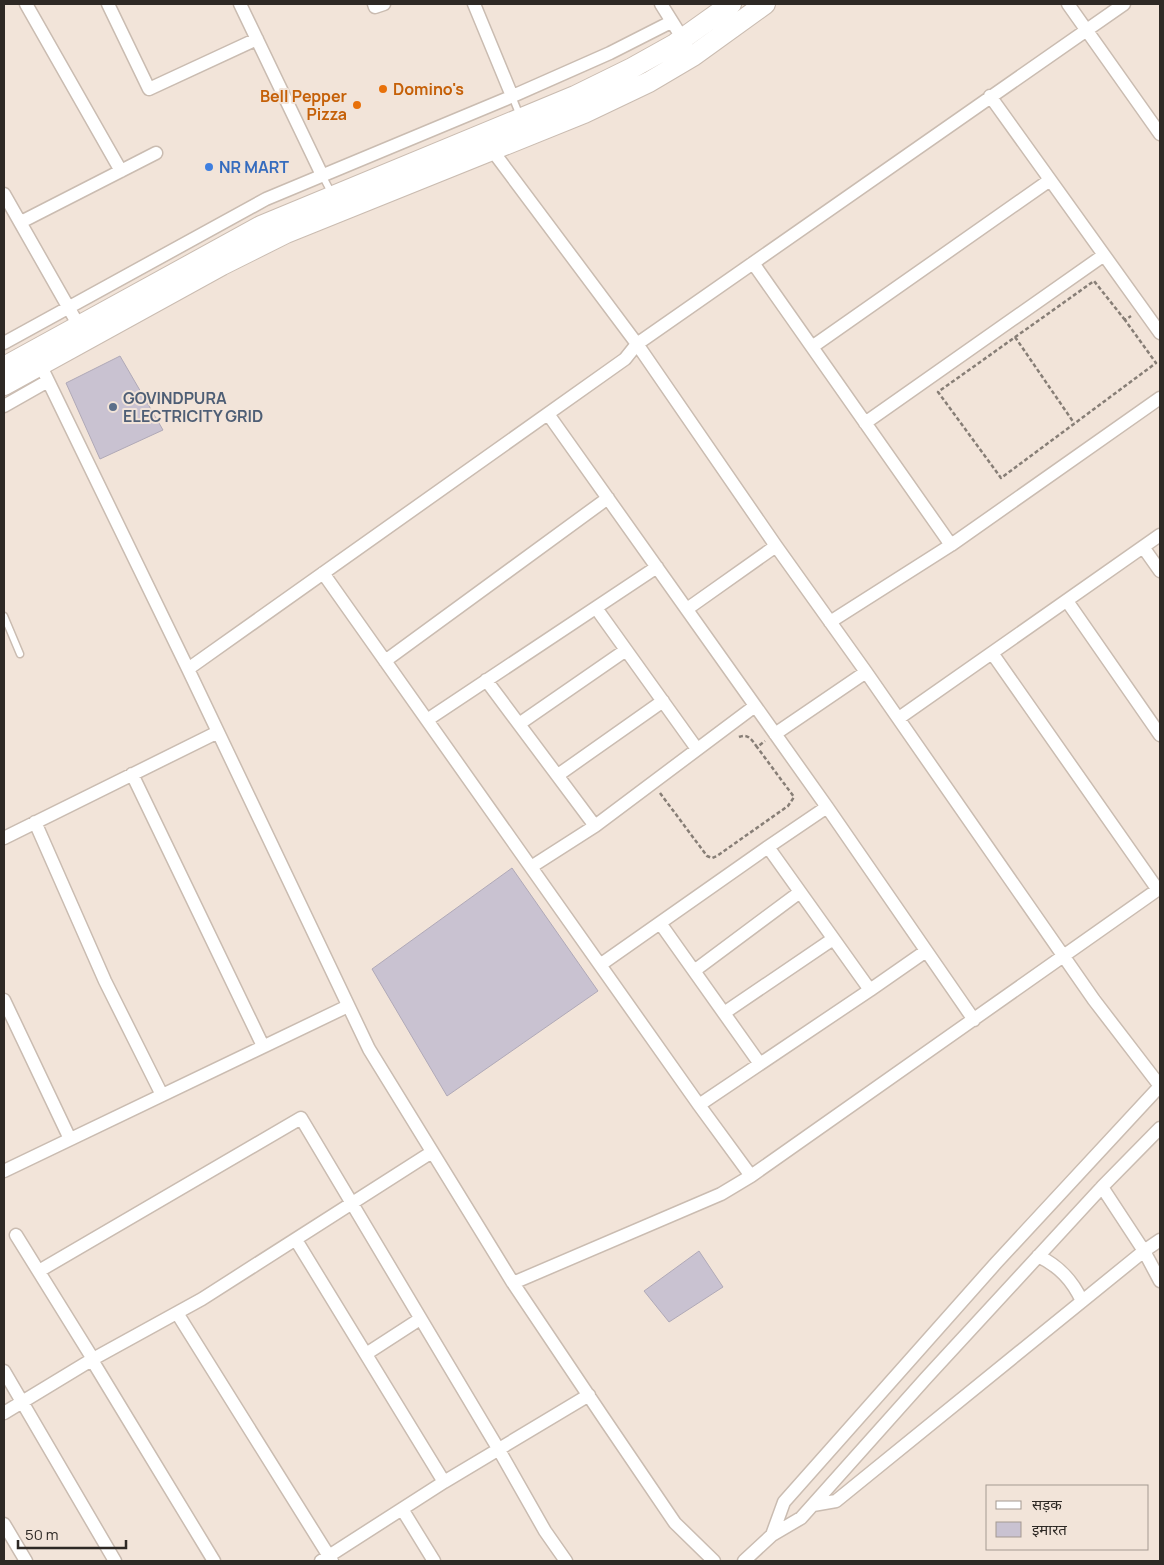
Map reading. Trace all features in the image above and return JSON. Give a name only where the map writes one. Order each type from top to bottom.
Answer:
[{"type":"main road","points":[[4,385],[222,265],[286,233],[584,113],[649,82],[688,48],[731,4]]},
{"type":"main road","points":[[4,367],[41,366],[79,326],[261,226],[576,96],[632,68],[688,48],[765,4]]},
{"type":"street","points":[[26,4],[121,171]]},
{"type":"street","points":[[108,4],[149,89],[257,40]]},
{"type":"street","points":[[240,4],[322,175]]},
{"type":"street","points":[[374,4],[375,7],[384,4]]},
{"type":"street","points":[[474,4],[512,96]]},
{"type":"street","points":[[661,4],[688,48]]},
{"type":"street","points":[[1068,4],[1160,134]]},
{"type":"street","points":[[188,669],[625,359],[637,344],[1124,4]]},
{"type":"street","points":[[4,343],[266,199],[512,96],[610,53],[671,22]]},
{"type":"street","points":[[990,96],[1160,332]]},
{"type":"street","points":[[492,150],[637,344],[1094,1000],[1160,1086],[996,1263],[784,1502],[772,1535]]},
{"type":"street","points":[[20,222],[156,153]]},
{"type":"street","points":[[812,347],[1050,180]]},
{"type":"street","points":[[4,194],[79,326]]},
{"type":"street","points":[[865,423],[1104,255]]},
{"type":"street","points":[[753,263],[951,545]]},
{"type":"street","points":[[4,406],[41,366],[369,1049],[513,1283],[675,1523],[714,1561]]},
{"type":"street","points":[[830,622],[951,545],[1160,398]]},
{"type":"street","points":[[548,414],[827,807],[974,1020]]},
{"type":"street","points":[[385,661],[608,498]]},
{"type":"street","points":[[899,718],[1160,536]]},
{"type":"street","points":[[686,609],[776,546]]},
{"type":"street","points":[[1143,547],[1160,571]]},
{"type":"street","points":[[427,720],[657,567]]},
{"type":"street","points":[[323,573],[751,1176]]},
{"type":"street","points":[[1067,601],[1160,735]]},
{"type":"street","points":[[596,608],[697,749]]},
{"type":"street","points":[[519,724],[626,650]]},
{"type":"street","points":[[513,1283],[721,1194],[751,1176],[1159,889],[992,653]]},
{"type":"street","points":[[775,734],[866,672]]},
{"type":"street","points":[[486,680],[595,826]]},
{"type":"street","points":[[558,775],[663,701]]},
{"type":"street","points":[[531,867],[595,826],[755,706]]},
{"type":"street","points":[[4,838],[218,732]]},
{"type":"street","points":[[132,774],[263,1046]]},
{"type":"street","points":[[600,965],[827,807]]},
{"type":"street","points":[[35,822],[105,981],[162,1095]]},
{"type":"street","points":[[768,847],[870,990]]},
{"type":"street","points":[[694,971],[800,892]]},
{"type":"street","points":[[660,923],[760,1064]]},
{"type":"street","points":[[724,1013],[833,939]]},
{"type":"street","points":[[699,1105],[926,952]]},
{"type":"street","points":[[4,1171],[348,1006]]},
{"type":"street","points":[[5,1009],[70,1139]]},
{"type":"street","points":[[39,1271],[301,1118],[351,1205],[499,1450],[545,1531],[566,1561]]},
{"type":"street","points":[[744,1561],[772,1535],[801,1518],[1038,1256],[1160,1128]]},
{"type":"street","points":[[4,1413],[92,1360],[177,1313],[296,1240],[432,1152]]},
{"type":"street","points":[[1102,1187],[1144,1251],[1160,1281]]},
{"type":"street","points":[[16,1235],[214,1561]]},
{"type":"street","points":[[296,1240],[444,1482]]},
{"type":"street","points":[[813,1505],[836,1502],[1082,1301],[1160,1240]]},
{"type":"street","points":[[1038,1256],[1051,1262],[1066,1275],[1076,1288],[1082,1301]]},
{"type":"street","points":[[177,1313],[327,1560],[444,1482],[589,1395]]},
{"type":"street","points":[[366,1354],[420,1319]]},
{"type":"street","points":[[4,1371],[115,1561]]},
{"type":"street","points":[[402,1509],[434,1561]]},
{"type":"street","points":[[4,1524],[26,1561]]},
{"type":"lane","points":[[512,96],[521,119]]},
{"type":"lane","points":[[322,175],[333,195]]},
{"type":"lane","points":[[4,616],[20,654]]},
{"type":"path","points":[[1094,281],[1156,363],[1001,478],[938,392],[1015,337],[1094,281]]},
{"type":"path","points":[[1125,320],[1142,307]]},
{"type":"path","points":[[1015,337],[1074,423]]},
{"type":"path","points":[[758,747],[775,734]]},
{"type":"path","points":[[660,790],[660,795],[707,856],[712,858],[788,806],[794,797],[751,738],[741,735],[733,740]]},
{"type":"building","name":"GOVINDPURA ELECTRICITY GRID","points":[[120,356],[163,430],[100,459],[66,383]]},
{"type":"building","points":[[512,868],[598,991],[447,1096],[372,969]]},
{"type":"building","points":[[699,1251],[723,1287],[669,1322],[644,1291]]},
{"type":"place","name":"Domino's","points":[[383,89]]},
{"type":"place","name":"Bell Pepper Pizza","points":[[357,105]]},
{"type":"place","name":"NR MART","points":[[209,167]]},
{"type":"place","name":"GOVINDPURA ELECTRICITY GRID","points":[[113,407]]}]
